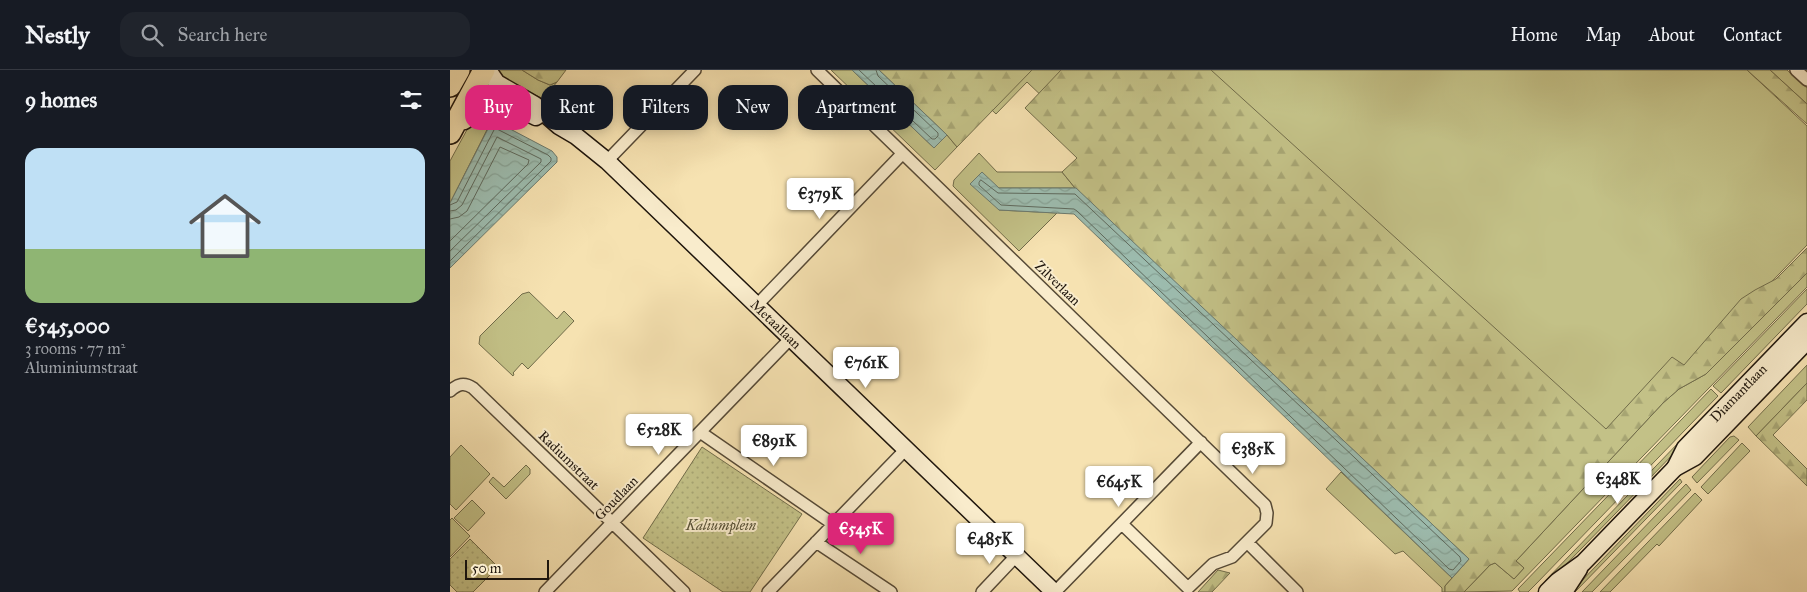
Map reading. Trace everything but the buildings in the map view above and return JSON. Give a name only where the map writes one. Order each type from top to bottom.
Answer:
[{"type":"highway","points":[[450,86],[459,70]]},
{"type":"highway","points":[[452,130],[477,76]]},
{"type":"highway","points":[[452,130],[465,118]]},
{"type":"street","name":"Metaallaan","points":[[488,70],[496,83],[541,111]]},
{"type":"street","points":[[607,160],[695,70]]},
{"type":"street","name":"Zilverlaan","points":[[817,70],[1265,505],[1267,513],[1266,523],[1247,542]]},
{"type":"street","points":[[1796,70],[1807,80]]},
{"type":"street","name":"Metaallaan","points":[[566,130],[607,160],[1054,592]]},
{"type":"street","points":[[757,305],[902,154]]},
{"type":"street","name":"Diamantlaan","points":[[1675,468],[1685,448],[1807,322]]},
{"type":"street","name":"Goudlaan","points":[[545,592],[791,338]]},
{"type":"street","name":"Diamantlaan","points":[[1552,592],[1583,563],[1675,468],[1695,457],[1807,340]]},
{"type":"street","name":"Radiumstraat","points":[[450,391],[460,384],[467,384],[473,388],[684,592]]},
{"type":"street","points":[[700,432],[833,524]]},
{"type":"street","points":[[1054,592],[1201,442]]},
{"type":"street","points":[[768,592],[906,449]]},
{"type":"street","points":[[1122,524],[1188,588],[1213,564],[1232,557],[1247,542],[1298,592]]},
{"type":"street","points":[[816,542],[891,592]]},
{"type":"street","points":[[982,592],[1016,556]]},
{"type":"green space","points":[[496,70],[522,70],[550,85],[541,85],[541,98],[531,93],[531,85],[517,85],[502,77]]},
{"type":"green space","points":[[522,70],[566,70],[557,82],[550,85]]},
{"type":"green space","points":[[831,70],[852,70],[868,85],[847,85]]},
{"type":"green space","points":[[879,70],[1032,70],[957,147],[914,103],[914,85],[895,85]]},
{"type":"green space","points":[[950,70],[1747,70],[1807,126],[1807,245],[1516,547],[1027,82],[996,114]]},
{"type":"green space","points":[[1061,70],[1211,70],[1606,429],[1672,357],[1684,365],[1741,299],[1776,279],[1807,248],[1807,273],[1706,374],[1679,389],[1663,403],[1516,561],[1524,568],[1514,579],[1495,563],[1490,565],[1464,592],[1445,592],[1445,586],[1469,559],[1075,188],[1062,172],[1077,158],[1025,108]]},
{"type":"green space","points":[[1747,70],[1770,70],[1807,104],[1807,124]]},
{"type":"green space","points":[[1770,70],[1787,70],[1807,88],[1807,104]]},
{"type":"green space","points":[[914,129],[933,147],[947,135],[957,147],[935,170],[893,130]]},
{"type":"green space","points":[[467,130],[487,130],[450,203],[450,161]]},
{"type":"green space","points":[[979,153],[997,172],[1062,172],[1075,188],[999,188],[999,210],[1057,213],[1019,251],[953,186],[954,180]]},
{"type":"green space","points":[[1807,273],[1807,287],[1512,591],[1464,592],[1490,565],[1495,563],[1514,579],[1524,568],[1516,561],[1663,403],[1679,389],[1706,374]]},
{"type":"green space","points":[[1807,289],[1807,304],[1721,393],[1713,386]]},
{"type":"green space","points":[[529,292],[557,319],[564,311],[574,321],[528,369],[522,363],[513,373],[513,376],[479,344],[480,336],[522,294]]},
{"type":"green space","points":[[1807,365],[1807,383],[1756,436],[1748,427]]},
{"type":"green space","points":[[1807,383],[1807,400],[1773,435],[1807,469],[1807,486],[1756,436]]},
{"type":"green space","points":[[1711,389],[1718,396],[1528,592],[1520,592],[1518,589]]},
{"type":"green space","points":[[1711,409],[1715,411],[1547,584],[1545,581]]},
{"type":"green space","points":[[1734,436],[1739,440],[1697,483],[1692,477],[1730,437]]},
{"type":"green space","points":[[1742,443],[1750,451],[1708,494],[1701,487]]},
{"type":"green space","points":[[461,445],[490,474],[456,510],[450,504],[450,457]]},
{"type":"green space","name":"Kaliumplein","points":[[702,447],[802,514],[750,592],[723,592],[643,538]]},
{"type":"green space","points":[[526,465],[530,469],[530,474],[506,499],[489,482],[493,477],[504,487]]},
{"type":"green space","points":[[1341,472],[1452,578],[1445,586],[1445,592],[1442,592],[1442,588],[1403,551],[1395,554],[1326,489]]},
{"type":"green space","points":[[1680,479],[1682,482],[1575,592],[1571,592]]},
{"type":"green space","points":[[1686,484],[1691,490],[1592,592],[1582,592]]},
{"type":"green space","points":[[1695,493],[1702,500],[1659,546],[1657,544],[1610,592],[1600,592]]},
{"type":"green space","points":[[472,500],[485,513],[468,531],[454,518]]},
{"type":"green space","points":[[452,518],[470,536],[450,557],[450,520]]},
{"type":"green space","points":[[470,539],[498,567],[473,592],[457,592],[450,585],[450,559]]},
{"type":"green space","points":[[1218,570],[1230,573],[1212,592],[1198,592]]},
{"type":"water","points":[[852,70],[879,70],[895,85],[868,85]]},
{"type":"water","points":[[914,103],[947,135],[934,148],[914,129]]},
{"type":"water","points":[[487,130],[512,130],[552,151],[557,157],[557,162],[450,268],[450,203]]},
{"type":"water","points":[[982,172],[999,188],[1076,188],[1469,559],[1452,578],[1074,214],[999,210],[970,184]]}]
